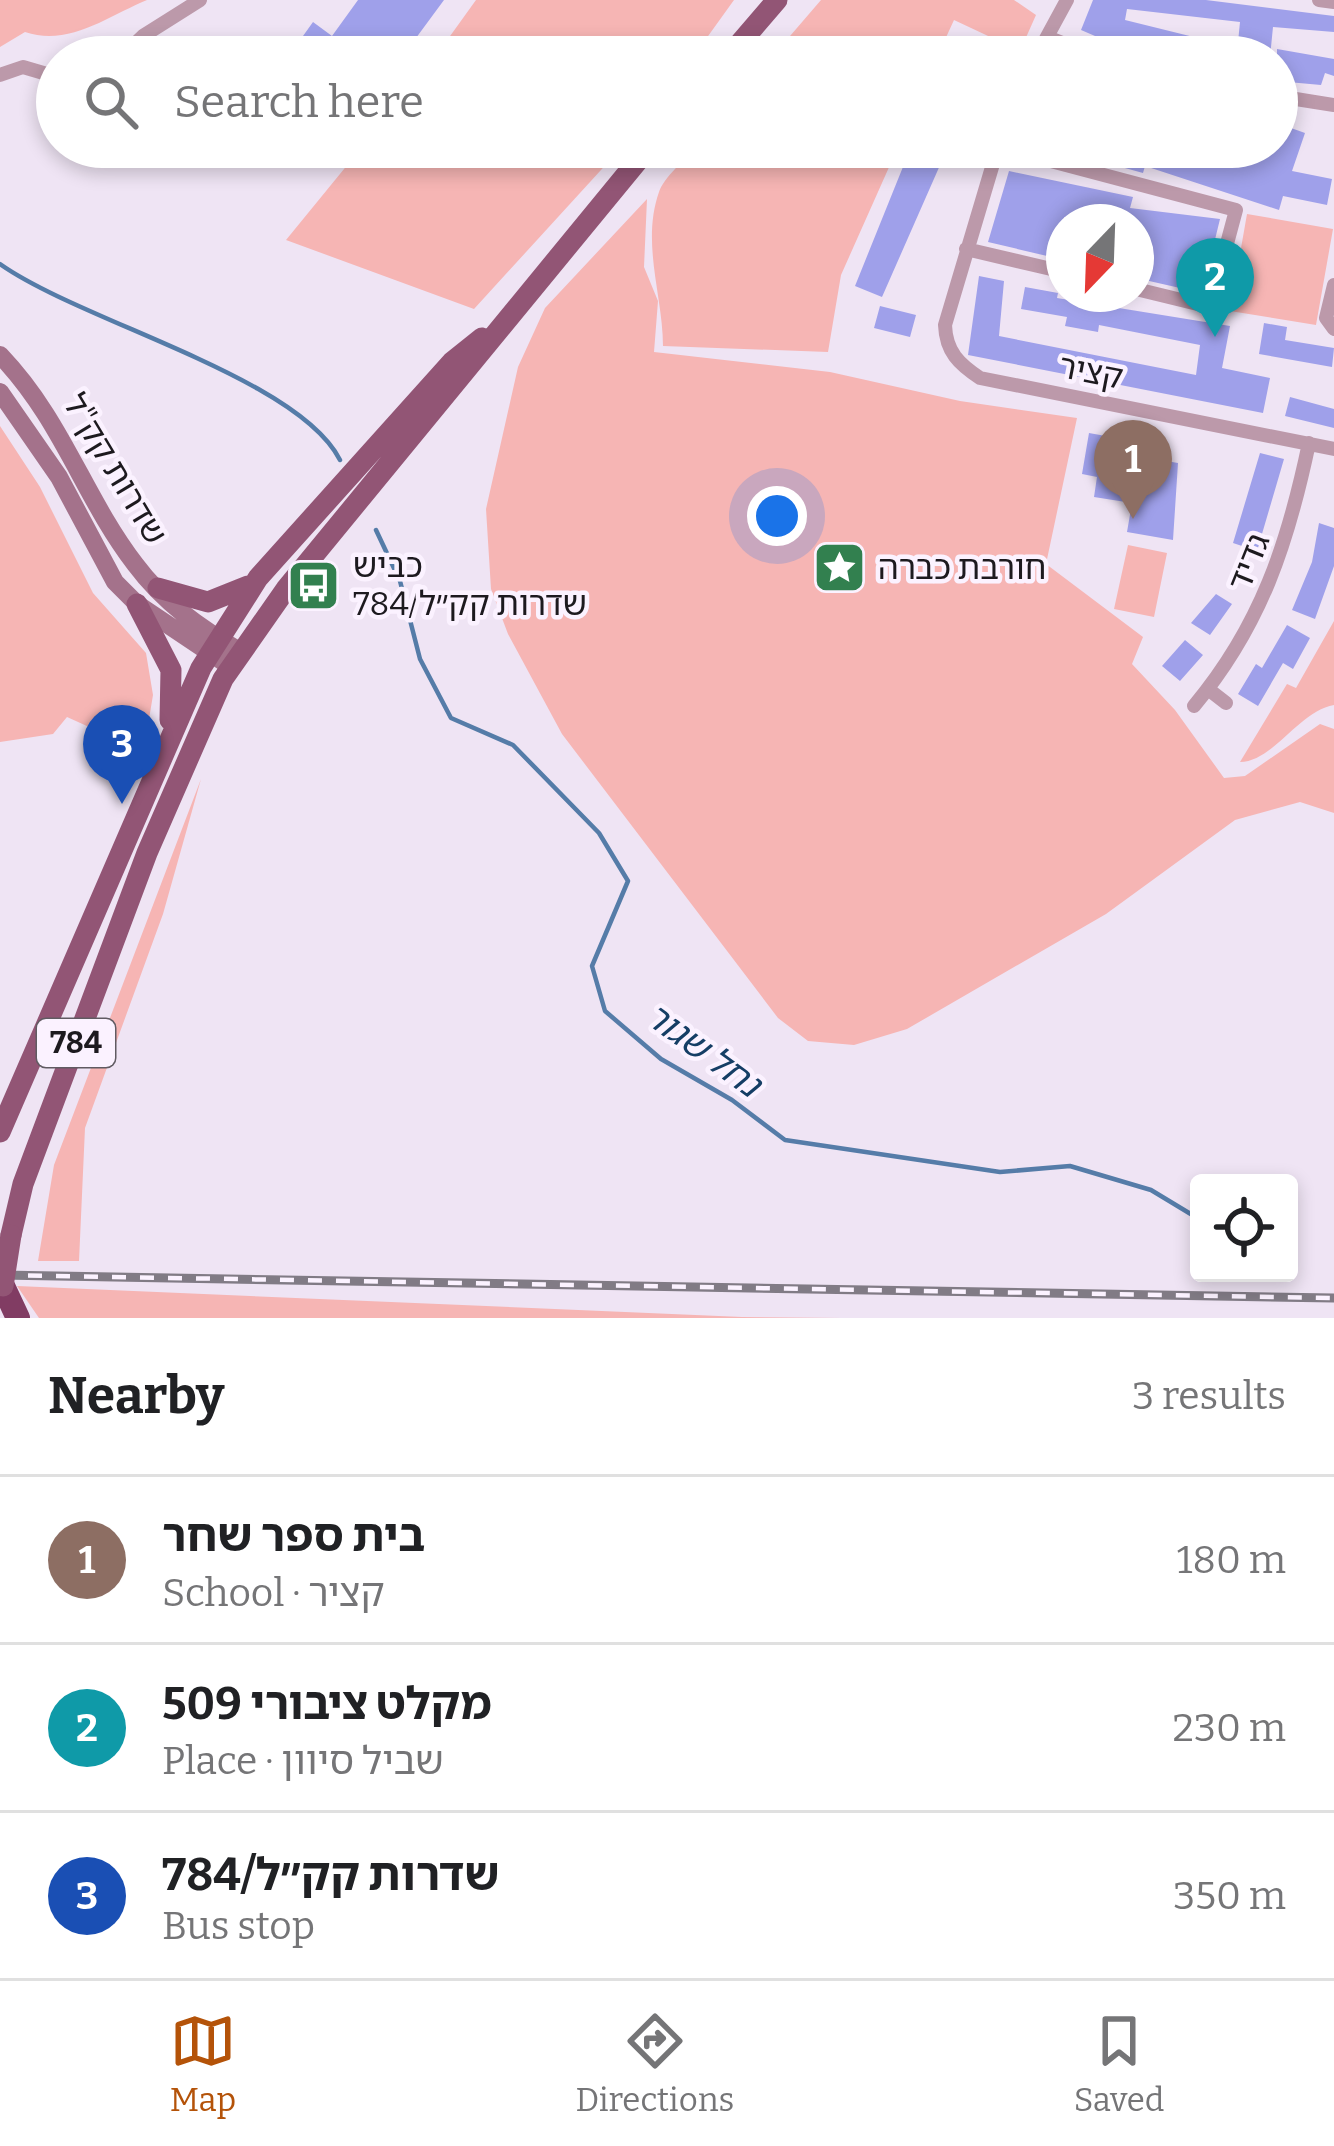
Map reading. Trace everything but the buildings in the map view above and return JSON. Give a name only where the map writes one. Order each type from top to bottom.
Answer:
[{"type":"highway","points":[[3,1286],[18,1318]]},
{"type":"main road","points":[[732,36],[760,0]]},
{"type":"main road","points":[[746,36],[777,0]]},
{"type":"main road","name":"784","points":[[0,1312],[10,1235],[23,1184],[147,853],[236,660],[286,590],[632,168]]},
{"type":"main road","name":"784","points":[[0,1132],[169,736],[214,646],[258,578],[452,362],[511,315]]},
{"type":"main road","points":[[158,588],[208,602],[230,598],[258,578]]},
{"type":"main road","points":[[136,604],[171,670],[169,736]]},
{"type":"street","points":[[142,36],[200,0]]},
{"type":"street","points":[[1048,36],[1067,0]]},
{"type":"street","points":[[1319,0],[1334,2]]},
{"type":"street","points":[[0,75],[23,67],[36,71]]},
{"type":"street","points":[[1298,99],[1334,105]]},
{"type":"street","points":[[991,168],[966,250],[1046,268]]},
{"type":"street","points":[[1077,168],[1236,210],[1210,307],[1154,293]]},
{"type":"street","name":"קציר","points":[[966,250],[946,341],[954,358],[980,378],[1334,449]]},
{"type":"street","points":[[1334,285],[1326,318],[1334,329]]},
{"type":"street","name":"שדרות קק\"ל","points":[[0,355],[46,408],[134,563],[214,646]]},
{"type":"street","name":"שדרות קק\"ל","points":[[0,392],[59,477],[115,582],[136,604],[236,660]]},
{"type":"street","name":"גדיד","points":[[1194,706],[1251,626],[1272,584],[1285,550],[1309,443]]},
{"type":"street","points":[[1208,689],[1226,703]]},
{"type":"shaded area","points":[[0,0],[147,0],[73,33],[41,36],[25,32],[0,47]]},
{"type":"shaded area","points":[[476,0],[734,0],[708,36],[450,36]]},
{"type":"shaded area","points":[[821,0],[1014,0],[1036,15],[1027,36],[988,36],[954,20],[947,36],[790,36]]},
{"type":"shaded area","points":[[345,168],[603,168],[474,309],[286,240]]},
{"type":"shaded area","points":[[676,168],[889,168],[841,275],[828,352],[663,346],[652,231],[665,180]]},
{"type":"shaded area","points":[[647,199],[644,267],[658,301],[654,352],[830,372],[960,401],[1077,418],[1046,564],[1143,637],[1132,664],[1175,710],[1224,778],[1245,776],[1320,724],[1334,729],[1334,813],[1300,802],[1235,820],[1106,914],[907,1029],[854,1045],[808,1041],[778,1018],[562,734],[508,634],[491,589],[486,509],[518,367],[545,308]]},
{"type":"shaded area","points":[[1247,214],[1333,229],[1316,325],[1230,311]]},
{"type":"shaded area","points":[[0,426],[40,487],[93,593],[146,653],[153,695],[145,743],[129,745],[67,717],[53,734],[0,742]]},
{"type":"shaded area","points":[[1128,545],[1167,553],[1154,617],[1114,609]]},
{"type":"shaded area","points":[[1334,621],[1334,705],[1309,716],[1264,754],[1240,762],[1287,684],[1296,688]]},
{"type":"shaded area","points":[[201,779],[163,914],[85,1128],[79,1261],[38,1261],[54,1165]]},
{"type":"shaded area","points":[[17,1286],[742,1317],[842,1318],[39,1318]]},
{"type":"waterway","name":"נחל שגור","points":[[0,264],[36,286],[236,377],[317,430],[340,460]]},
{"type":"waterway","name":"נחל שגור","points":[[376,530],[400,581],[420,659],[451,718],[513,745],[599,833],[628,881],[592,966],[605,1011],[661,1059],[732,1100],[785,1140],[1000,1172],[1070,1166],[1151,1190],[1190,1214]]},
{"type":"railway","points":[[0,1275],[1334,1298]]},
{"type":"place","name":"מקלט ציבורי 509","points":[[1215,337]]},
{"type":"place","name":"בית ספר שחר","points":[[1133,519]]},
{"type":"place","name":"חורבת כברה","points":[[839,568]]},
{"type":"place","name":"כביש 784/שדרות קק״ל","points":[[314,585]]},
{"type":"place","name":"784/שדרות קק״ל","points":[[122,804]]}]
